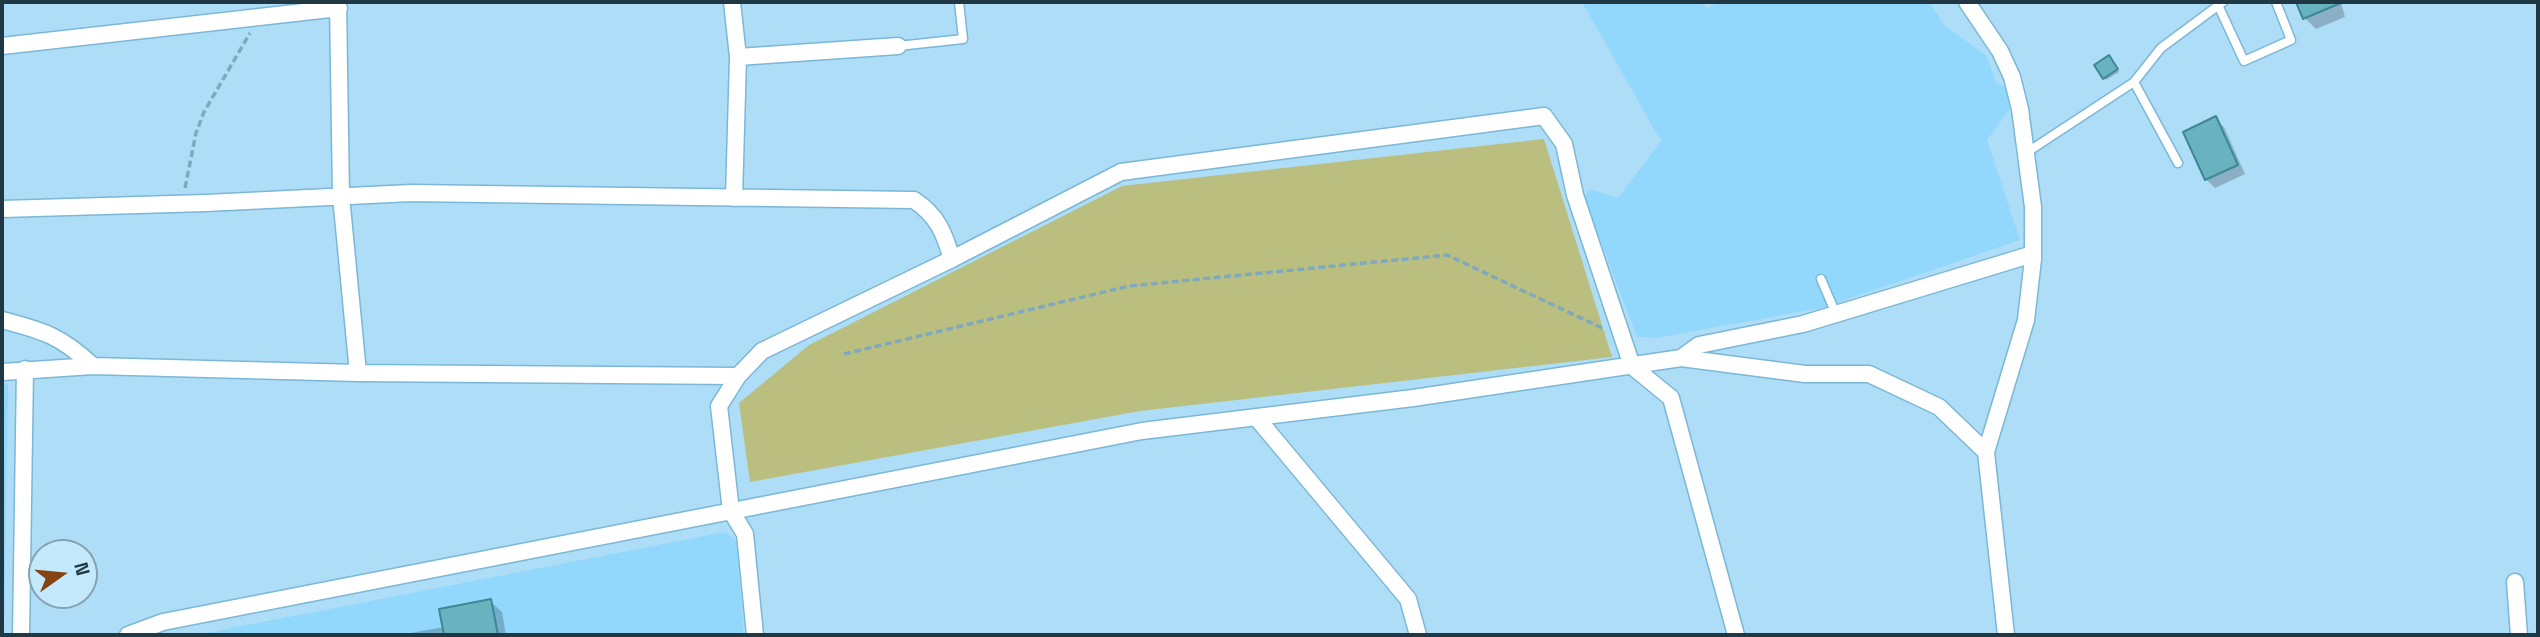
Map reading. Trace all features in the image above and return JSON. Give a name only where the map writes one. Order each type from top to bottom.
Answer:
[{"type":"street","points":[[732,2],[738,57],[734,198]]},
{"type":"street","points":[[1967,2],[2000,51],[2012,77],[2033,207],[2033,254],[2026,320],[1986,452],[2006,635]]},
{"type":"street","points":[[2,46],[252,18],[339,5],[341,196],[358,373]]},
{"type":"street","points":[[738,57],[898,46]]},
{"type":"street","points":[[755,635],[745,534],[731,511],[719,406],[738,376],[762,351],[952,259],[1121,172],[1544,116],[1564,144],[1575,195],[1632,366],[1671,398],[1736,635]]},
{"type":"street","points":[[2,209],[411,193],[914,200],[930,211],[941,225],[952,259]]},
{"type":"street","points":[[1681,358],[1699,345],[1803,324],[2033,254]]},
{"type":"street","points":[[2,320],[47,332],[68,342],[93,366]]},
{"type":"street","points":[[128,635],[163,622],[1142,431],[1681,358],[1805,374],[1869,374],[1939,407],[1986,452]]},
{"type":"street","points":[[2,372],[93,366],[358,373],[738,376]]},
{"type":"street","points":[[21,635],[25,369]]},
{"type":"street","points":[[1256,417],[1408,599],[1419,635]]},
{"type":"street","points":[[2515,582],[2519,635]]},
{"type":"lane","points":[[898,46],[962,39],[959,2]]},
{"type":"lane","points":[[2026,153],[2134,82],[2161,48],[2221,4],[2244,61],[2291,40],[2276,2]]},
{"type":"lane","points":[[2134,82],[2178,163]]},
{"type":"lane","points":[[1821,279],[1836,314]]},
{"type":"path","points":[[182,204],[196,133],[204,112],[245,47],[252,18]]},
{"type":"path","points":[[844,354],[1129,286],[1447,255],[1603,329],[1627,350]]},
{"type":"shaded area","points":[[1582,2],[1698,2],[1708,8],[1720,2],[1929,2],[1944,25],[1987,56],[1996,83],[2008,88],[2012,106],[1987,140],[2020,240],[1821,308],[1656,338],[1637,337],[1584,198],[1590,189],[1618,198],[1661,141]]},
{"type":"shaded area","points":[[2,384],[8,385],[4,635],[2,635]]},
{"type":"shaded area","points":[[725,532],[736,540],[744,635],[196,635]]},
{"type":"green space","points":[[1544,139],[1612,357],[1140,411],[750,482],[739,403],[809,345],[1122,186]]},
{"type":"building","points":[[2296,2],[2343,2],[2303,19]]},
{"type":"building","points":[[2109,55],[2118,69],[2103,79],[2094,65]]},
{"type":"building","points":[[2216,116],[2238,165],[2205,180],[2183,132]]},
{"type":"building","points":[[491,599],[498,635],[444,635],[439,609]]}]
